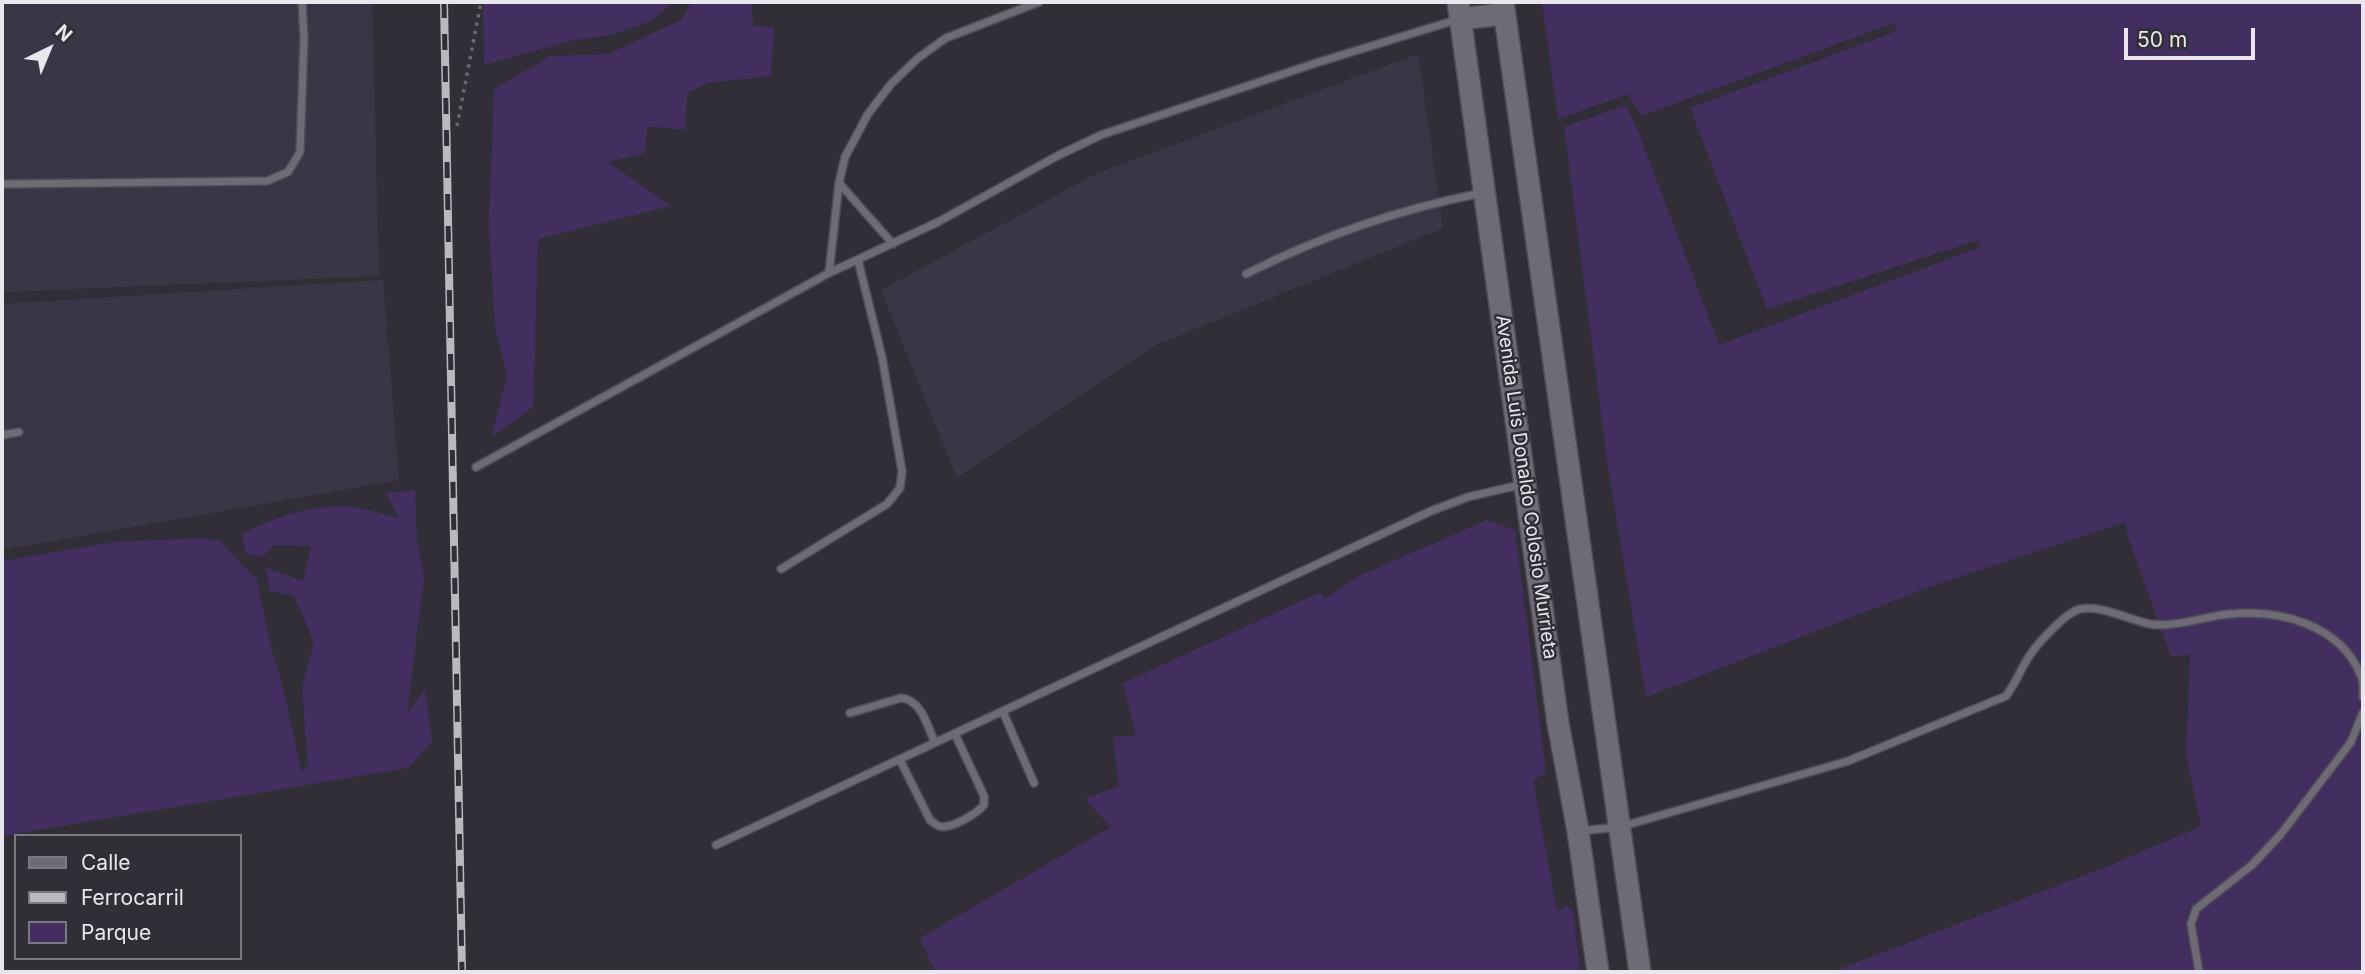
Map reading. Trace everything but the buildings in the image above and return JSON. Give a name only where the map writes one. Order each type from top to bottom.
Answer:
[{"type":"main road","points":[[1459,10],[1503,8],[1640,972]]},
{"type":"main road","name":"Avenida Luis Donaldo Colosio Murrieta","points":[[1459,10],[1558,723],[1578,831],[1598,972]]},
{"type":"lane","points":[[2,184],[267,181],[288,172],[300,152],[304,38],[302,2]]},
{"type":"lane","points":[[829,273],[839,183],[845,157],[867,114],[891,84],[918,58],[946,38],[1039,2]]},
{"type":"lane","points":[[476,467],[829,273],[938,222],[1057,156],[1101,135],[1319,62],[1459,10]]},
{"type":"lane","points":[[839,183],[893,244]]},
{"type":"lane","points":[[1246,274],[1291,252],[1356,226],[1486,192]]},
{"type":"lane","points":[[781,569],[887,504],[900,488],[902,471],[883,357],[858,260]]},
{"type":"lane","points":[[2,435],[19,432]]},
{"type":"lane","points":[[716,845],[1432,511],[1468,496],[1525,484]]},
{"type":"lane","points":[[1578,831],[1619,827],[1848,761],[2006,696],[2018,681],[2031,654],[2065,618],[2077,610],[2089,608],[2151,624],[2232,613],[2282,616],[2319,628],[2342,646],[2362,677],[2363,697]]},
{"type":"lane","points":[[850,713],[908,698],[916,704],[935,743]]},
{"type":"lane","points":[[1003,712],[1034,783]]},
{"type":"lane","points":[[2199,972],[2191,924],[2196,909],[2252,865],[2281,834],[2351,741],[2363,712]]},
{"type":"lane","points":[[900,760],[930,820],[938,826],[948,827],[978,812],[984,805],[984,796],[955,734]]},
{"type":"path","points":[[457,126],[481,2]]},
{"type":"shaded area","points":[[2,2],[372,2],[379,276],[2,292]]},
{"type":"shaded area","points":[[1418,54],[1443,228],[1156,345],[957,478],[881,290],[1098,173]]},
{"type":"shaded area","points":[[383,280],[399,480],[2,550],[2,304]]},
{"type":"green space","points":[[483,2],[674,2],[651,21],[611,35],[574,40],[484,65]]},
{"type":"green space","points":[[692,2],[756,2],[752,3],[753,26],[774,27],[771,76],[707,83],[687,93],[685,130],[647,126],[645,153],[608,162],[671,206],[538,239],[533,407],[491,438],[507,376],[495,327],[489,226],[494,89],[551,56],[608,54],[681,20]]},
{"type":"green space","points":[[1542,2],[2363,2],[2363,972],[1832,972],[2106,867],[2201,826],[2186,754],[2190,654],[2171,657],[2125,522],[1932,586],[1646,697],[1607,460],[1564,127],[1626,105],[1719,345],[1981,247],[1978,240],[1767,309],[1690,108],[1897,31],[1894,23],[1641,116],[1628,94],[1558,119]]},
{"type":"green space","points":[[415,490],[417,541],[424,576],[407,714],[425,689],[432,742],[408,768],[2,836],[2,561],[115,542],[203,538],[220,541],[257,580],[301,771],[308,765],[302,687],[314,642],[294,596],[269,591],[266,568],[303,581],[311,546],[273,545],[263,557],[246,554],[242,534],[290,514],[328,507],[356,507],[399,518],[386,493]]},
{"type":"green space","points":[[1487,520],[1515,530],[1546,773],[1533,780],[1557,912],[1566,905],[1573,911],[1580,972],[935,972],[920,938],[1111,827],[1085,799],[1119,786],[1113,737],[1136,735],[1123,683],[1321,592],[1325,599],[1359,576]]},
{"type":"railway","points":[[444,2],[462,972]]}]
